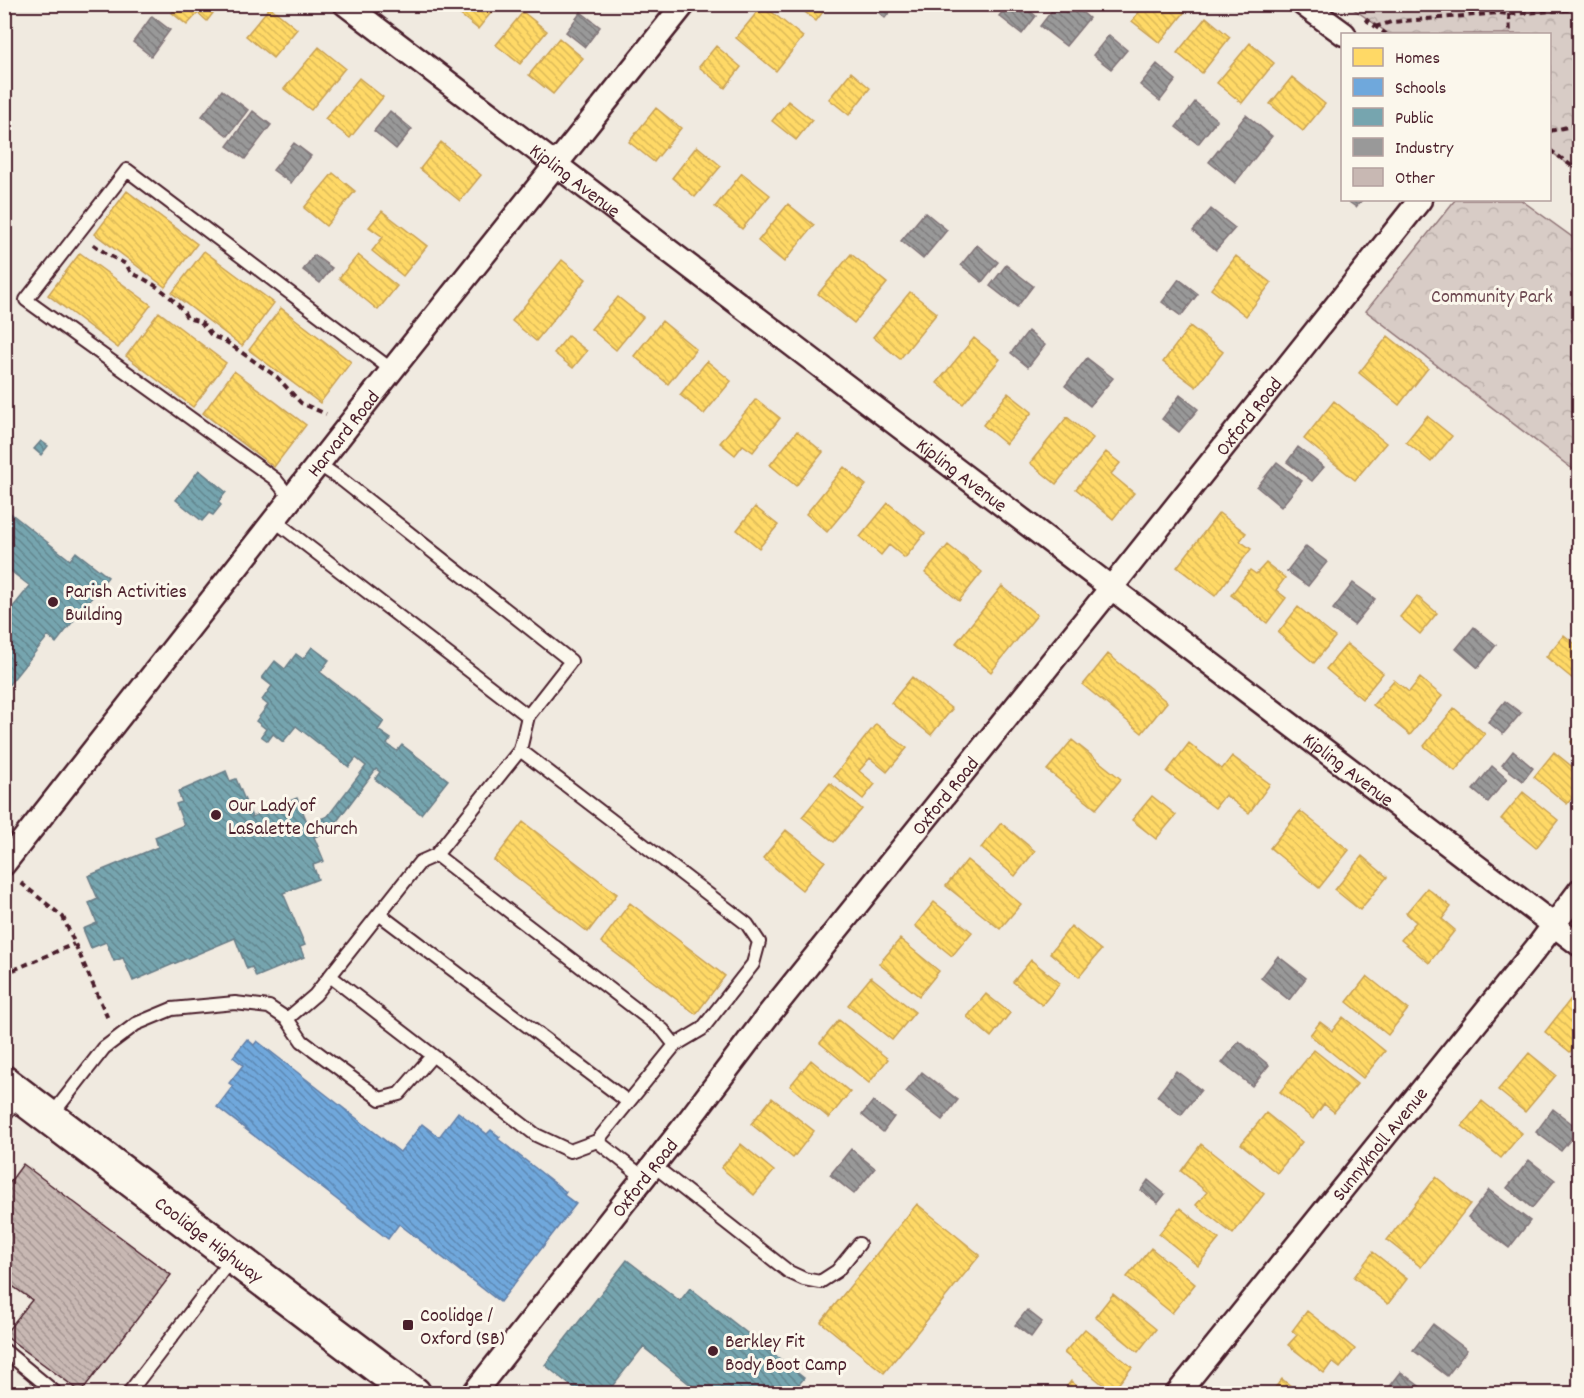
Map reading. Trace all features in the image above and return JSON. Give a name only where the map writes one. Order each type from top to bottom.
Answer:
[{"type":"main road","name":"Coolidge Highway","points":[[10,1098],[50,1117],[414,1394]]},
{"type":"street","name":"Kipling Avenue","points":[[345,4],[1580,945]]},
{"type":"street","name":"Harvard Road","points":[[4,864],[392,370],[684,4]]},
{"type":"street","points":[[1303,4],[1343,33]]},
{"type":"street","name":"Oxford Road","points":[[473,1394],[769,1014],[1419,201]]},
{"type":"street","name":"Sunnyknoll Avenue","points":[[1177,1394],[1580,890]]},
{"type":"lane","points":[[291,499],[275,479],[26,300],[79,231],[127,170],[392,370]]},
{"type":"lane","points":[[287,1019],[315,995],[420,862],[436,855],[520,750],[528,716],[571,661],[342,480],[318,464]]},
{"type":"lane","points":[[274,520],[528,716]]},
{"type":"lane","points":[[330,976],[536,1135],[570,1150],[597,1141],[627,1101],[675,1045],[702,1029],[753,964],[759,942],[747,924],[520,750]]},
{"type":"lane","points":[[436,855],[663,1030],[675,1045]]},
{"type":"lane","points":[[379,914],[627,1101]]},
{"type":"lane","points":[[50,1117],[104,1048],[136,1024],[172,1009],[235,1003],[269,1007],[287,1019],[302,1041],[380,1100],[399,1094],[432,1056]]},
{"type":"lane","points":[[597,1141],[648,1171],[789,1272],[804,1279],[820,1282],[837,1271],[859,1244]]},
{"type":"lane","points":[[128,1394],[233,1257]]},
{"type":"lane","points":[[4,1350],[57,1394]]},
{"type":"path","points":[[1498,4],[1499,13]]},
{"type":"path","points":[[1375,27],[1391,22],[1580,9]]},
{"type":"path","points":[[1509,14],[1510,33]]},
{"type":"path","points":[[1551,131],[1580,124]]},
{"type":"path","points":[[1551,151],[1580,172]]},
{"type":"path","points":[[79,231],[108,255],[126,264],[131,273],[144,278],[181,306],[187,318],[201,322],[212,336],[225,341],[277,377],[301,403],[327,414]]},
{"type":"path","points":[[21,883],[63,918],[117,1039]]},
{"type":"path","points":[[4,974],[74,944]]},
{"type":"green space","points":[[1348,5],[1579,5],[1579,172],[1551,152],[1551,33],[1388,33]]},
{"type":"green space","name":"Community Park","points":[[1454,201],[1522,201],[1579,242],[1579,474],[1366,311]]},
{"type":"building: Homes","points":[[179,4],[220,4],[207,21],[198,13],[187,25],[172,13]]},
{"type":"building: Homes","points":[[457,4],[498,4],[478,29],[453,9]]},
{"type":"building: Homes","points":[[795,4],[829,4],[816,21]]},
{"type":"building: Homes","points":[[1145,4],[1191,4],[1160,43],[1132,21]]},
{"type":"building: Homes","points":[[763,5],[803,37],[776,71],[736,38]]},
{"type":"building: Homes","points":[[270,7],[297,29],[273,58],[246,36]]},
{"type":"building: Homes","points":[[523,12],[547,31],[520,64],[496,45]]},
{"type":"building: Homes","points":[[1206,17],[1230,37],[1202,73],[1177,53]]},
{"type":"building: Homes","points":[[559,38],[583,58],[553,94],[529,75]]},
{"type":"building: Homes","points":[[1250,43],[1274,63],[1242,103],[1217,83]]},
{"type":"building: Homes","points":[[716,46],[741,67],[725,88],[699,67]]},
{"type":"building: Homes","points":[[319,47],[345,68],[311,110],[284,89]]},
{"type":"building: Homes","points":[[851,72],[870,88],[849,115],[829,99]]},
{"type":"building: Homes","points":[[1292,77],[1325,104],[1303,131],[1270,104]]},
{"type":"building: Homes","points":[[359,78],[383,97],[350,138],[325,119]]},
{"type":"building: Homes","points":[[788,101],[812,120],[796,140],[772,121]]},
{"type":"building: Homes","points":[[656,108],[681,128],[654,162],[629,142]]},
{"type":"building: Homes","points":[[441,142],[481,175],[460,201],[420,169]]},
{"type":"building: Homes","points":[[697,146],[721,166],[695,197],[672,178]]},
{"type":"building: Homes","points":[[333,173],[355,191],[326,226],[304,208]]},
{"type":"building: Homes","points":[[742,173],[770,195],[742,229],[715,207]]},
{"type":"building: Homes","points":[[127,191],[197,244],[165,287],[95,234]]},
{"type":"building: Homes","points":[[788,204],[814,225],[784,262],[758,241]]},
{"type":"building: Homes","points":[[382,211],[427,246],[403,276],[372,251],[383,237],[369,227]]},
{"type":"building: Homes","points":[[204,251],[274,303],[242,346],[172,293]]},
{"type":"building: Homes","points":[[80,253],[151,305],[118,348],[48,295]]},
{"type":"building: Homes","points":[[851,254],[887,283],[854,323],[818,294]]},
{"type":"building: Homes","points":[[358,255],[397,286],[378,310],[339,278]]},
{"type":"building: Homes","points":[[1236,256],[1271,283],[1246,316],[1211,289]]},
{"type":"building: Homes","points":[[562,260],[586,279],[536,341],[512,321]]},
{"type":"building: Homes","points":[[910,292],[937,313],[900,359],[873,337]]},
{"type":"building: Homes","points":[[618,297],[643,317],[616,350],[591,329]]},
{"type":"building: Homes","points":[[281,308],[351,362],[320,403],[249,350]]},
{"type":"building: Homes","points":[[159,312],[226,363],[193,407],[126,356]]},
{"type":"building: Homes","points":[[662,321],[696,349],[668,384],[634,356]]},
{"type":"building: Homes","points":[[1190,326],[1223,352],[1196,387],[1163,362]]},
{"type":"building: Homes","points":[[568,336],[587,351],[573,368],[554,353]]},
{"type":"building: Homes","points":[[1388,336],[1428,368],[1399,405],[1359,373]]},
{"type":"building: Homes","points":[[974,338],[1000,359],[963,404],[937,383]]},
{"type":"building: Homes","points":[[707,361],[731,381],[704,414],[680,395]]},
{"type":"building: Homes","points":[[234,371],[306,425],[274,467],[203,413]]},
{"type":"building: Homes","points":[[1008,393],[1032,412],[1006,444],[983,425]]},
{"type":"building: Homes","points":[[756,399],[780,418],[753,452],[743,445],[735,455],[720,443]]},
{"type":"building: Homes","points":[[1334,401],[1386,443],[1355,480],[1304,439]]},
{"type":"building: Homes","points":[[1427,416],[1452,436],[1431,462],[1406,442]]},
{"type":"building: Homes","points":[[1067,417],[1093,438],[1056,484],[1030,463]]},
{"type":"building: Homes","points":[[797,431],[823,452],[796,486],[770,465]]},
{"type":"building: Homes","points":[[1106,452],[1120,463],[1111,474],[1134,493],[1113,519],[1076,489]]},
{"type":"building: Homes","points":[[844,467],[866,485],[827,532],[806,514]]},
{"type":"building: Homes","points":[[888,503],[925,533],[905,558],[889,545],[881,555],[860,537]]},
{"type":"building: Homes","points":[[755,507],[778,525],[759,548],[737,530]]},
{"type":"building: Homes","points":[[1219,513],[1246,533],[1240,541],[1251,549],[1215,596],[1177,567]]},
{"type":"building: Homes","points":[[948,545],[982,572],[959,601],[925,573]]},
{"type":"building: Homes","points":[[1266,563],[1285,578],[1276,590],[1286,598],[1267,623],[1231,595],[1250,570],[1256,574]]},
{"type":"building: Homes","points":[[1002,586],[1037,615],[991,672],[956,643]]},
{"type":"building: Homes","points":[[1417,596],[1437,613],[1420,634],[1400,617]]},
{"type":"building: Homes","points":[[1298,607],[1335,637],[1314,663],[1278,633]]},
{"type":"building: Homes","points":[[1564,635],[1580,648],[1580,671],[1573,679],[1546,657]]},
{"type":"building: Homes","points":[[1347,644],[1383,673],[1362,699],[1326,669]]},
{"type":"building: Homes","points":[[1108,654],[1167,702],[1142,733],[1083,685]]},
{"type":"building: Homes","points":[[912,677],[952,709],[931,735],[891,703]]},
{"type":"building: Homes","points":[[1420,678],[1442,696],[1410,735],[1373,705],[1394,680],[1409,692]]},
{"type":"building: Homes","points":[[1454,708],[1485,734],[1455,771],[1424,746]]},
{"type":"building: Homes","points":[[876,724],[907,748],[887,772],[870,758],[859,771],[875,784],[863,799],[834,776]]},
{"type":"building: Homes","points":[[1580,732],[1580,749],[1571,742]]},
{"type":"building: Homes","points":[[1072,740],[1121,779],[1096,809],[1047,770]]},
{"type":"building: Homes","points":[[1189,743],[1222,769],[1232,756],[1270,784],[1249,813],[1225,795],[1215,808],[1167,772]]},
{"type":"building: Homes","points":[[1554,752],[1580,773],[1580,789],[1567,804],[1534,777]]},
{"type":"building: Homes","points":[[830,783],[862,809],[834,842],[802,817]]},
{"type":"building: Homes","points":[[1523,792],[1558,820],[1536,848],[1501,819]]},
{"type":"building: Homes","points":[[1152,796],[1176,815],[1156,839],[1132,820]]},
{"type":"building: Homes","points":[[1300,811],[1349,850],[1319,888],[1270,848]]},
{"type":"building: Homes","points":[[523,822],[617,894],[588,932],[494,860]]},
{"type":"building: Homes","points":[[1001,823],[1035,851],[1015,876],[981,848]]},
{"type":"building: Homes","points":[[786,830],[825,861],[802,890],[763,858]]},
{"type":"building: Homes","points":[[1362,856],[1387,877],[1360,910],[1335,890]]},
{"type":"building: Homes","points":[[967,860],[1021,904],[1000,929],[946,886]]},
{"type":"building: Homes","points":[[1427,888],[1451,907],[1442,919],[1455,930],[1429,963],[1401,940],[1416,922],[1406,913]]},
{"type":"building: Homes","points":[[934,902],[972,932],[952,956],[915,926]]},
{"type":"building: Homes","points":[[630,903],[725,976],[696,1014],[601,942]]},
{"type":"building: Homes","points":[[1071,926],[1101,950],[1079,977],[1050,953]]},
{"type":"building: Homes","points":[[900,939],[939,971],[919,996],[879,964]]},
{"type":"building: Homes","points":[[1031,960],[1060,983],[1042,1005],[1013,982]]},
{"type":"building: Homes","points":[[1367,976],[1408,1009],[1388,1035],[1347,1002]]},
{"type":"building: Homes","points":[[871,977],[915,1012],[892,1040],[848,1005]]},
{"type":"building: Homes","points":[[986,994],[1010,1013],[991,1037],[967,1017]]},
{"type":"building: Homes","points":[[1573,996],[1580,1001],[1580,1041],[1570,1052],[1545,1032]]},
{"type":"building: Homes","points":[[1343,1017],[1385,1051],[1363,1078],[1310,1035],[1320,1022],[1332,1031]]},
{"type":"building: Homes","points":[[839,1020],[888,1059],[869,1083],[820,1043]]},
{"type":"building: Homes","points":[[1314,1050],[1357,1084],[1334,1112],[1324,1104],[1313,1119],[1280,1092]]},
{"type":"building: Homes","points":[[1529,1053],[1556,1075],[1525,1112],[1498,1090]]},
{"type":"building: Homes","points":[[811,1060],[850,1092],[829,1118],[790,1086]]},
{"type":"building: Homes","points":[[772,1098],[814,1131],[793,1158],[751,1124]]},
{"type":"building: Homes","points":[[1482,1101],[1522,1133],[1501,1158],[1462,1126]]},
{"type":"building: Homes","points":[[1266,1113],[1302,1142],[1277,1173],[1241,1144]]},
{"type":"building: Homes","points":[[741,1144],[774,1171],[754,1195],[721,1168]]},
{"type":"building: Homes","points":[[1201,1144],[1264,1194],[1233,1234],[1196,1205],[1207,1192],[1181,1171]]},
{"type":"building: Homes","points":[[1436,1177],[1470,1204],[1421,1267],[1387,1240]]},
{"type":"building: Homes","points":[[917,1204],[980,1255],[884,1373],[821,1322]]},
{"type":"building: Homes","points":[[1180,1208],[1219,1239],[1198,1265],[1159,1234]]},
{"type":"building: Homes","points":[[1151,1248],[1195,1284],[1172,1313],[1127,1277]]},
{"type":"building: Homes","points":[[1373,1252],[1407,1279],[1388,1304],[1354,1277]]},
{"type":"building: Homes","points":[[1113,1294],[1156,1329],[1138,1352],[1095,1317]]},
{"type":"building: Homes","points":[[1307,1311],[1355,1349],[1340,1368],[1332,1362],[1324,1373],[1288,1345],[1297,1335],[1292,1331]]},
{"type":"building: Homes","points":[[1085,1329],[1132,1367],[1112,1392],[1064,1353]]},
{"type":"building: Homes","points":[[1282,1379],[1301,1394],[1270,1394]]},
{"type":"building: Homes","points":[[1071,1381],[1086,1394],[1061,1394]]},
{"type":"building: Schools","points":[[247,1039],[254,1045],[257,1041],[400,1152],[422,1124],[439,1137],[458,1112],[487,1134],[491,1130],[500,1137],[498,1139],[566,1192],[564,1195],[576,1204],[500,1302],[399,1224],[388,1239],[217,1107],[233,1086],[229,1083],[243,1065],[233,1057]]},
{"type":"building: Public","points":[[41,441],[48,446],[41,455],[34,449]]},
{"type":"building: Public","points":[[199,470],[226,492],[218,502],[221,505],[213,515],[209,513],[202,521],[176,500]]},
{"type":"building: Public","name":"Parish Activities Building","points":[[4,508],[70,560],[76,552],[108,577],[56,643],[48,636],[7,687],[4,685],[4,618],[30,586],[4,566]]},
{"type":"building: Public","name":"Our Lady of LaSalette Church","points":[[312,647],[329,660],[320,672],[384,721],[378,730],[391,739],[387,744],[397,751],[402,745],[448,780],[421,814],[375,779],[380,772],[376,769],[337,821],[343,826],[337,834],[331,830],[314,837],[324,861],[313,865],[318,879],[283,893],[305,945],[300,947],[304,957],[256,977],[252,967],[247,969],[235,938],[133,981],[123,958],[114,961],[106,942],[91,948],[83,929],[97,923],[89,903],[98,899],[88,876],[158,847],[155,837],[184,825],[176,804],[182,802],[178,792],[226,771],[230,781],[236,779],[252,817],[297,798],[308,824],[328,816],[366,766],[356,758],[349,767],[296,726],[283,742],[273,734],[268,741],[261,736],[266,729],[256,721],[268,705],[262,700],[272,686],[262,678],[275,661],[285,669],[296,654],[303,659]]},
{"type":"building: Public","points":[[627,1260],[680,1301],[690,1288],[804,1378],[791,1394],[702,1394],[643,1347],[606,1394],[581,1394],[545,1365]]},
{"type":"building: Industry","points":[[869,4],[896,4],[885,18]]},
{"type":"building: Industry","points":[[1009,4],[1022,4],[1036,16],[1022,34],[999,16]]},
{"type":"building: Industry","points":[[1057,4],[1072,4],[1089,18],[1066,46],[1040,26]]},
{"type":"building: Industry","points":[[581,12],[600,27],[585,47],[566,32]]},
{"type":"building: Industry","points":[[152,16],[170,30],[151,56],[133,42]]},
{"type":"building: Industry","points":[[1109,35],[1127,50],[1111,69],[1093,55]]},
{"type":"building: Industry","points":[[1157,64],[1176,80],[1160,101],[1140,85]]},
{"type":"building: Industry","points":[[222,90],[248,110],[228,136],[202,116]]},
{"type":"building: Industry","points":[[1195,102],[1217,120],[1198,144],[1176,127]]},
{"type":"building: Industry","points":[[253,111],[271,125],[245,159],[227,146]]},
{"type":"building: Industry","points":[[390,111],[412,129],[396,149],[374,131]]},
{"type":"building: Industry","points":[[1246,115],[1272,136],[1235,183],[1209,162]]},
{"type":"building: Industry","points":[[294,143],[311,156],[291,183],[273,170]]},
{"type":"building: Industry","points":[[1347,201],[1361,201],[1356,207]]},
{"type":"building: Industry","points":[[1211,209],[1235,228],[1216,250],[1193,231]]},
{"type":"building: Industry","points":[[925,212],[947,230],[923,259],[901,241]]},
{"type":"building: Industry","points":[[977,245],[998,262],[982,282],[961,265]]},
{"type":"building: Industry","points":[[314,255],[332,268],[320,283],[303,270]]},
{"type":"building: Industry","points":[[1006,265],[1033,286],[1017,307],[990,286]]},
{"type":"building: Industry","points":[[1179,279],[1198,294],[1181,316],[1162,302]]},
{"type":"building: Industry","points":[[1028,331],[1045,345],[1028,367],[1011,353]]},
{"type":"building: Industry","points":[[1087,358],[1113,378],[1090,406],[1065,386]]},
{"type":"building: Industry","points":[[1180,395],[1198,409],[1179,432],[1162,419]]},
{"type":"building: Industry","points":[[1298,447],[1324,467],[1312,481],[1287,462]]},
{"type":"building: Industry","points":[[1277,462],[1302,481],[1281,507],[1257,487]]},
{"type":"building: Industry","points":[[1306,546],[1327,562],[1308,586],[1287,571]]},
{"type":"building: Industry","points":[[1353,583],[1375,599],[1354,625],[1333,609]]},
{"type":"building: Industry","points":[[1474,627],[1496,645],[1478,668],[1456,649]]},
{"type":"building: Industry","points":[[1505,701],[1521,713],[1503,734],[1488,722]]},
{"type":"building: Industry","points":[[1513,751],[1533,768],[1523,781],[1502,765]]},
{"type":"building: Industry","points":[[1492,766],[1507,779],[1488,802],[1473,790]]},
{"type":"building: Industry","points":[[1278,956],[1306,978],[1289,1000],[1261,978]]},
{"type":"building: Industry","points":[[1239,1041],[1269,1065],[1252,1086],[1222,1063]]},
{"type":"building: Industry","points":[[1176,1071],[1201,1090],[1181,1115],[1157,1096]]},
{"type":"building: Industry","points":[[922,1072],[958,1100],[942,1120],[906,1092]]},
{"type":"building: Industry","points":[[873,1101],[894,1117],[883,1132],[862,1115]]},
{"type":"building: Industry","points":[[1553,1109],[1579,1129],[1561,1151],[1536,1132]]},
{"type":"building: Industry","points":[[851,1149],[875,1168],[854,1194],[830,1175]]},
{"type":"building: Industry","points":[[1529,1160],[1555,1180],[1532,1208],[1507,1188]]},
{"type":"building: Industry","points":[[1148,1180],[1165,1194],[1158,1203],[1141,1190]]},
{"type":"building: Industry","points":[[1489,1190],[1530,1221],[1509,1248],[1468,1217]]},
{"type":"building: Industry","points":[[1027,1310],[1042,1322],[1031,1337],[1015,1325]]},
{"type":"building: Industry","points":[[1433,1324],[1467,1350],[1447,1376],[1413,1350]]},
{"type":"building: Industry","points":[[1401,1372],[1423,1389],[1420,1394],[1384,1394]]},
{"type":"building: Other","points":[[23,1164],[171,1275],[81,1392],[4,1335],[32,1300],[4,1280],[4,1190]]},
{"type":"place","name":"Parish Activities Building","points":[[53,602]]},
{"type":"place","name":"Our Lady of LaSalette Church","points":[[216,815]]},
{"type":"place","name":"Coolidge / Oxford (SB)","points":[[408,1325]]},
{"type":"place","name":"Berkley Fit Body Boot Camp","points":[[713,1351]]}]
